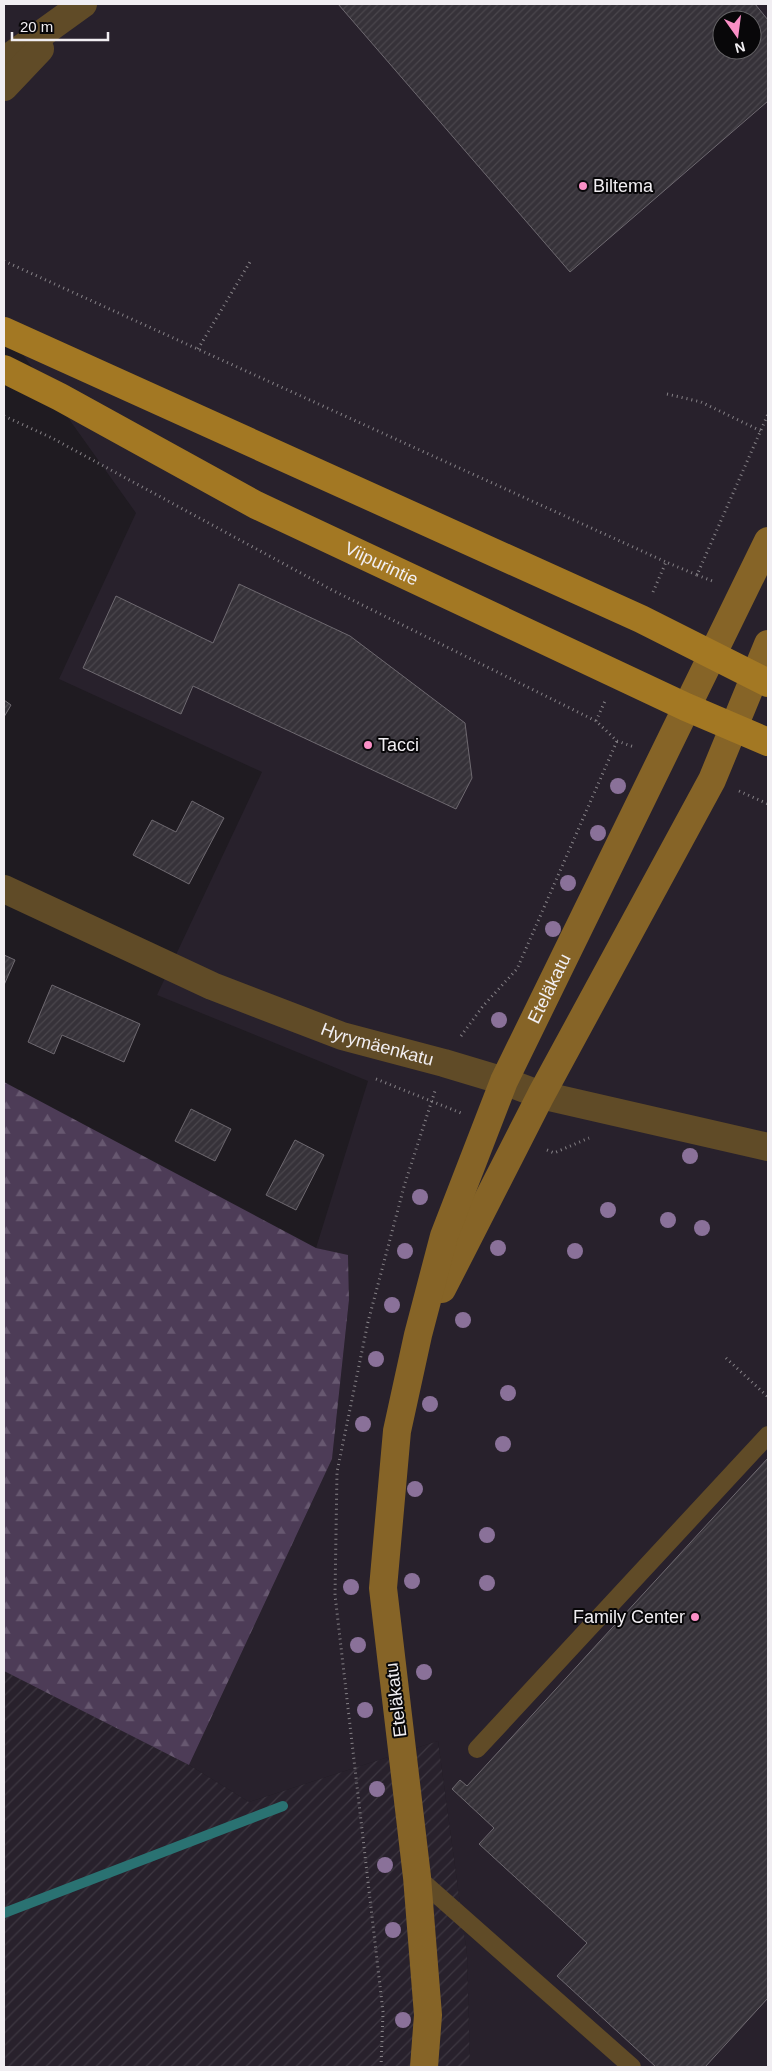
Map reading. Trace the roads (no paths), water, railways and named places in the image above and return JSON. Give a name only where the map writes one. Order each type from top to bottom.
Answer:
[{"type":"main road","points":[[4,330],[641,620],[762,680]]},
{"type":"main road","name":"Viipurintie","points":[[4,369],[60,397],[256,505],[686,707],[768,742]]},
{"type":"main road","name":"Eteläkatu","points":[[424,2067],[428,2015],[417,1877],[383,1588],[397,1431],[418,1335],[444,1236],[504,1081],[686,707],[714,657],[768,541]]},
{"type":"main road","name":"Eteläkatu","points":[[418,1335],[540,1095],[712,780],[734,727],[762,680],[768,644]]},
{"type":"street","points":[[4,61],[68,8]]},
{"type":"street","points":[[4,87],[19,72],[68,8]]},
{"type":"street","name":"Hyrymäenkatu","points":[[4,889],[212,986],[342,1036],[444,1063],[504,1081],[540,1095],[768,1147]]},
{"type":"lane","points":[[477,1749],[768,1435]]},
{"type":"lane","points":[[417,1877],[632,2067]]},
{"type":"waterway","points":[[4,1913],[283,1806]]},
{"type":"place","name":"Biltema","points":[[583,186]]},
{"type":"place","name":"Tacci","points":[[368,745]]},
{"type":"place","name":"Family Center","points":[[695,1617]]}]
